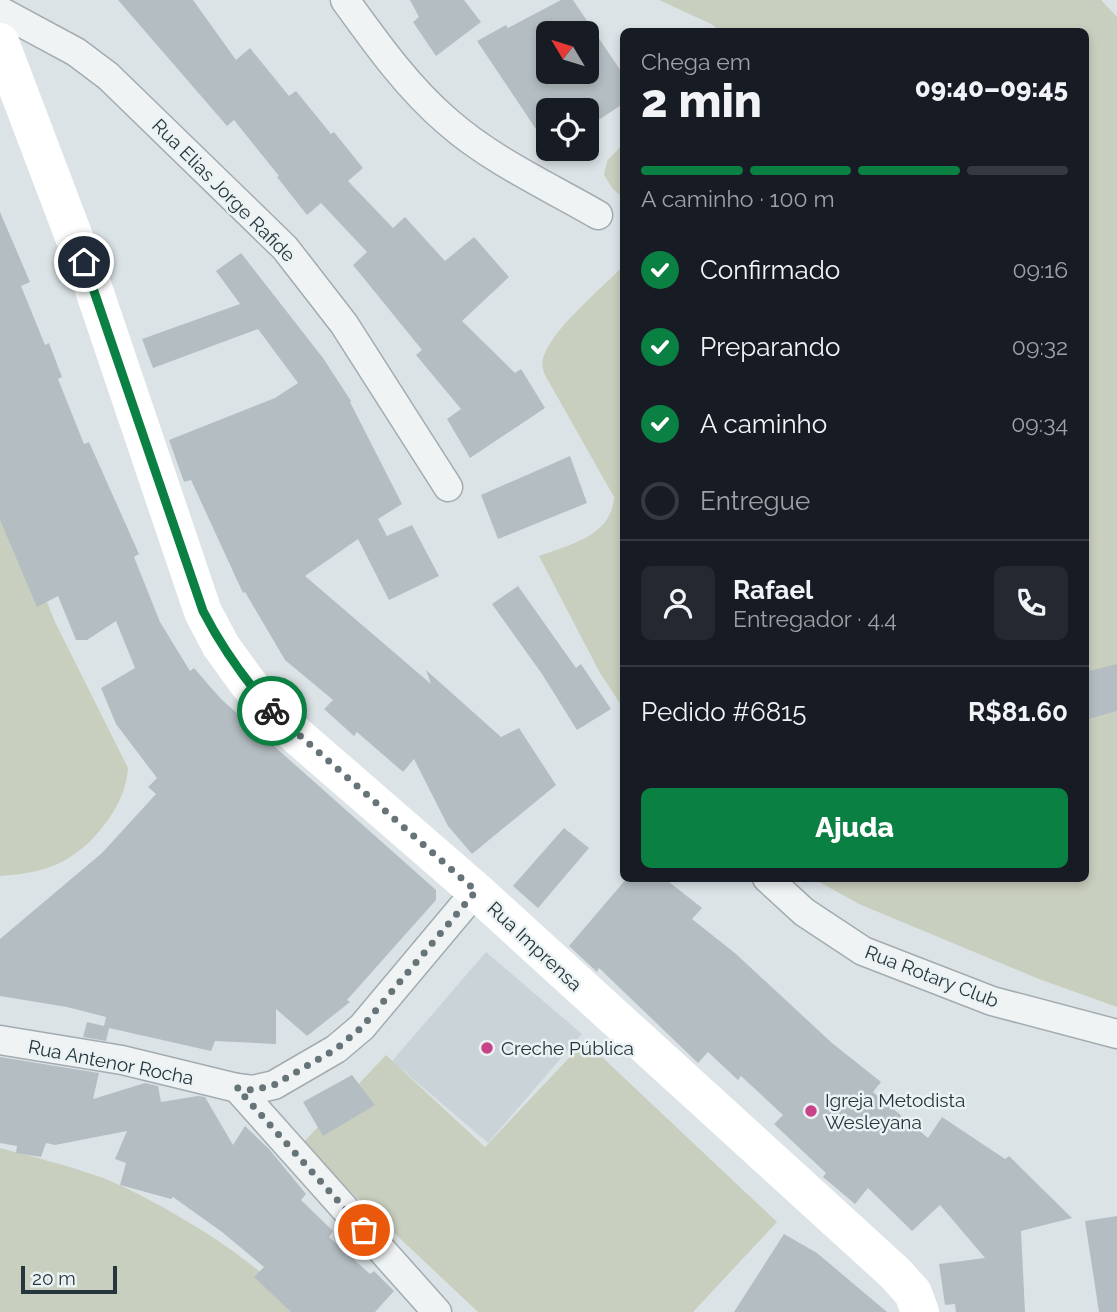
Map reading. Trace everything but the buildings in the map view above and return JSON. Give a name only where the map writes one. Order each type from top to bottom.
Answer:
[{"type":"street","points":[[345,0],[377,45],[423,99],[449,124],[496,156],[598,215]]},
{"type":"street","name":"Rua Elias Jorge Rafide","points":[[0,11],[76,52],[108,75],[285,248],[344,324],[448,486]]},
{"type":"street","name":"Rua Imprensa","points":[[0,43],[93,287],[193,586],[221,646],[247,682],[280,721],[476,891],[895,1273],[914,1293],[920,1312]]},
{"type":"street","name":"Rua Rotary Club","points":[[771,882],[804,912],[863,951],[992,1001],[1117,1034]]},
{"type":"street","name":"Rua Antenor Rocha","points":[[0,1040],[122,1060],[237,1088],[253,1090],[274,1085],[336,1049],[362,1027],[476,891]]},
{"type":"street","points":[[237,1088],[437,1312]]},
{"type":"shaded area","name":"Creche Pública","points":[[486,952],[582,1034],[488,1143],[392,1061]]},
{"type":"green space","points":[[659,0],[1101,0],[1117,17],[1117,1007],[1039,979],[859,904],[819,882],[1089,882],[1089,28],[716,28]]},
{"type":"green space","points":[[620,147],[620,195],[604,175],[607,161]]},
{"type":"green space","points":[[620,269],[620,703],[600,673],[539,556],[575,543],[597,530],[606,521],[614,497],[543,367],[542,361],[551,342],[580,308]]},
{"type":"green space","points":[[0,485],[55,622],[128,768],[121,798],[114,811],[83,848],[46,868],[0,876]]},
{"type":"green space","points":[[585,1041],[777,1222],[693,1312],[478,1312],[301,1145],[386,1055],[485,1147]]},
{"type":"green space","points":[[0,1148],[65,1166],[127,1188],[203,1231],[238,1255],[271,1281],[302,1312],[0,1312]]},
{"type":"way so far","points":[[272,711],[280,721],[476,891],[362,1027],[336,1049],[274,1085],[253,1090],[237,1088],[364,1230]]},
{"type":"place","name":"Creche Pública","points":[[487,1048]]},
{"type":"place","name":"Igreja Metodista Wesleyana","points":[[811,1111]]},
{"type":"route","points":[[84,262],[203,611],[221,646],[272,711]]}]
